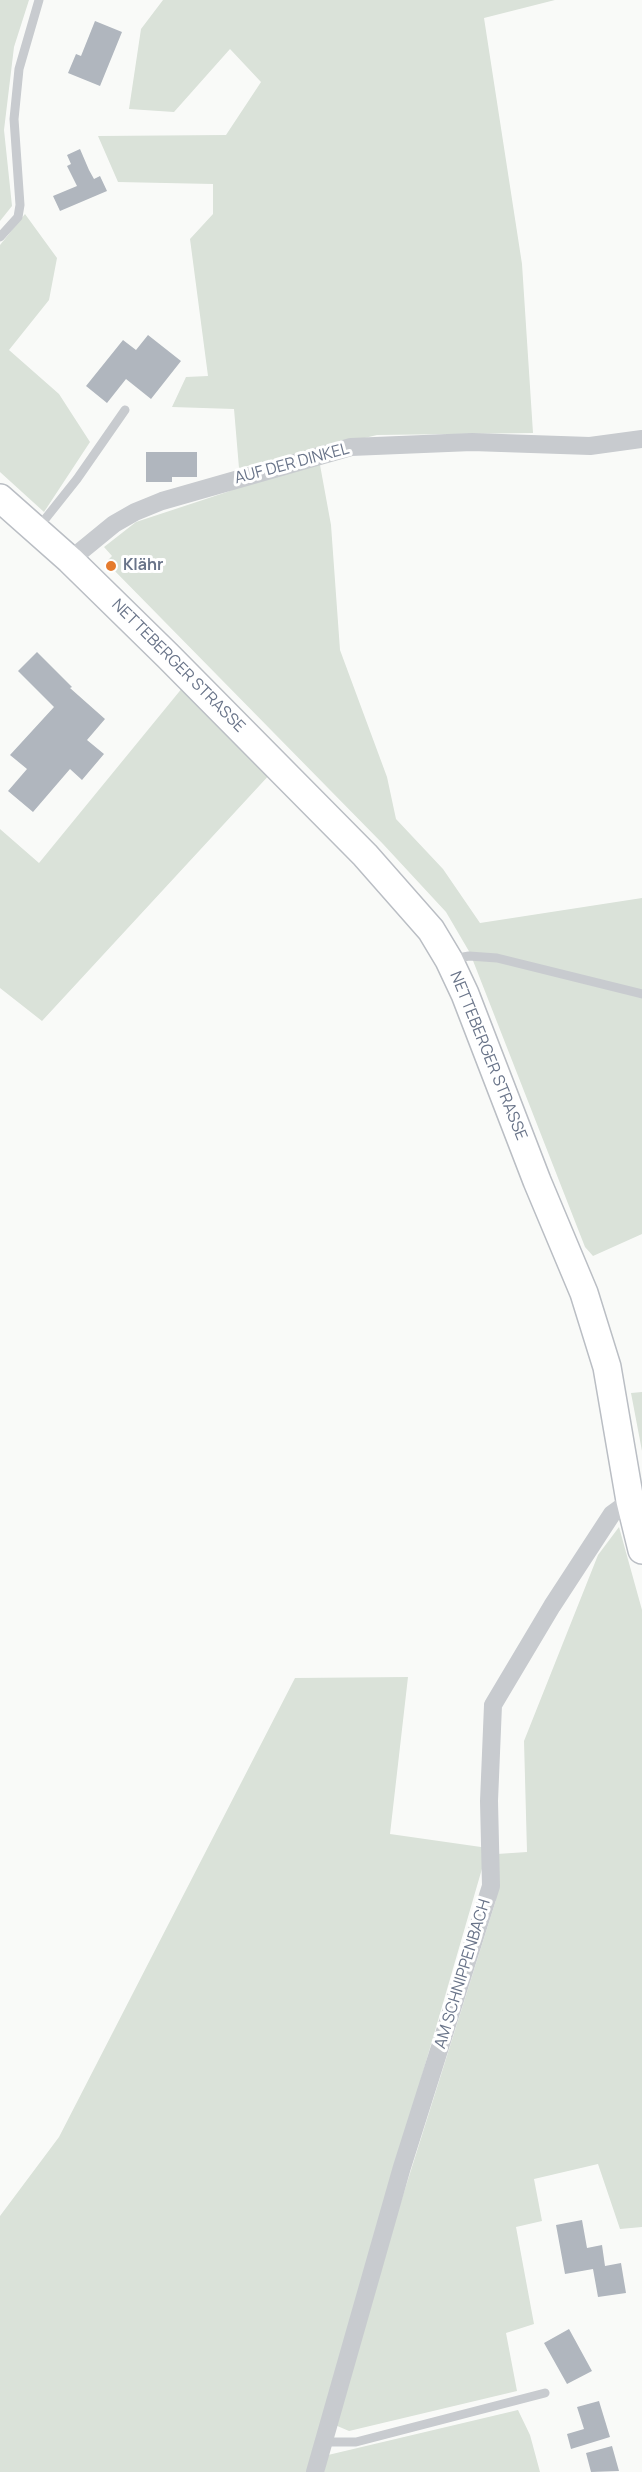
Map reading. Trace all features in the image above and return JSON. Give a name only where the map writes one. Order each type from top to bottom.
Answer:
[{"type":"street","name":"AUF DER DINKEL","points":[[70,560],[114,524],[162,501],[351,447],[472,442],[590,446],[642,439]]},
{"type":"street","name":"NETTEBERGER STRASSE","points":[[0,498],[70,560],[365,855],[431,930],[449,960],[465,994],[537,1181],[584,1293],[600,1339],[630,1501],[642,1550]]},
{"type":"street","name":"AM SCHNIPPENBACH","points":[[315,2472],[402,2167],[491,1886],[489,1801],[492,1705],[552,1606],[612,1514],[630,1501]]},
{"type":"lane","points":[[0,237],[18,217],[20,204],[14,119],[20,69],[39,0]]},
{"type":"lane","points":[[36,530],[77,479],[125,410]]},
{"type":"lane","points":[[449,960],[469,956],[497,958],[642,994]]},
{"type":"lane","points":[[322,2442],[357,2442],[546,2393]]},
{"type":"shaded area","points":[[0,0],[29,0],[14,47],[4,130],[12,206],[0,221]]},
{"type":"shaded area","points":[[163,0],[555,0],[484,18],[522,264],[533,433],[377,435],[239,468],[234,409],[172,407],[186,377],[208,376],[190,239],[213,214],[213,184],[118,182],[98,136],[226,135],[261,82],[230,49],[174,112],[129,109],[141,29]]},
{"type":"shaded area","points":[[25,214],[57,258],[49,300],[9,350],[59,394],[90,442],[44,512],[0,472],[0,245]]},
{"type":"shaded area","points":[[318,454],[331,525],[340,650],[387,777],[396,819],[443,869],[480,923],[642,898],[642,1234],[593,1256],[585,1247],[470,953],[446,912],[383,844],[106,562],[112,556],[104,547],[136,522],[227,492]]},
{"type":"shaded area","points":[[183,687],[272,772],[42,1021],[0,988],[0,829],[39,863]]},
{"type":"shaded area","points":[[642,1392],[642,1451],[631,1393]]},
{"type":"shaded area","points":[[619,1527],[642,1610],[642,2227],[620,2229],[598,2164],[534,2179],[542,2221],[516,2227],[534,2324],[506,2333],[517,2391],[349,2431],[335,2425],[349,2367],[496,1900],[497,1854],[527,1852],[524,1741],[598,1555]]},
{"type":"shaded area","points":[[408,1677],[390,1834],[488,1848],[307,2472],[0,2472],[0,2216],[59,2137],[295,1678]]},
{"type":"shaded area","points":[[518,2410],[530,2435],[540,2472],[324,2472],[328,2455]]},
{"type":"building","points":[[95,21],[122,32],[100,86],[68,73],[76,54],[81,56]]},
{"type":"building","points":[[80,149],[94,179],[100,176],[107,191],[60,211],[53,196],[77,186],[67,166],[71,164],[67,155]]},
{"type":"building","points":[[148,335],[181,361],[151,399],[126,379],[107,403],[86,386],[123,340],[136,350]]},
{"type":"building","points":[[146,452],[197,452],[197,477],[172,477],[172,482],[146,482]]},
{"type":"building","points":[[37,652],[72,687],[70,688],[105,719],[87,740],[104,754],[82,780],[70,769],[33,812],[8,791],[27,769],[10,755],[54,707],[18,671]]},
{"type":"building","points":[[582,2220],[587,2248],[602,2245],[605,2266],[621,2263],[626,2293],[598,2297],[593,2269],[565,2274],[556,2225]]},
{"type":"building","points":[[569,2329],[592,2371],[567,2384],[544,2343]]},
{"type":"building","points":[[599,2401],[610,2437],[571,2449],[567,2434],[584,2429],[577,2407]]},
{"type":"building","points":[[612,2446],[619,2471],[591,2472],[586,2453]]},
{"type":"place","name":"Klähr","points":[[111,566]]}]
